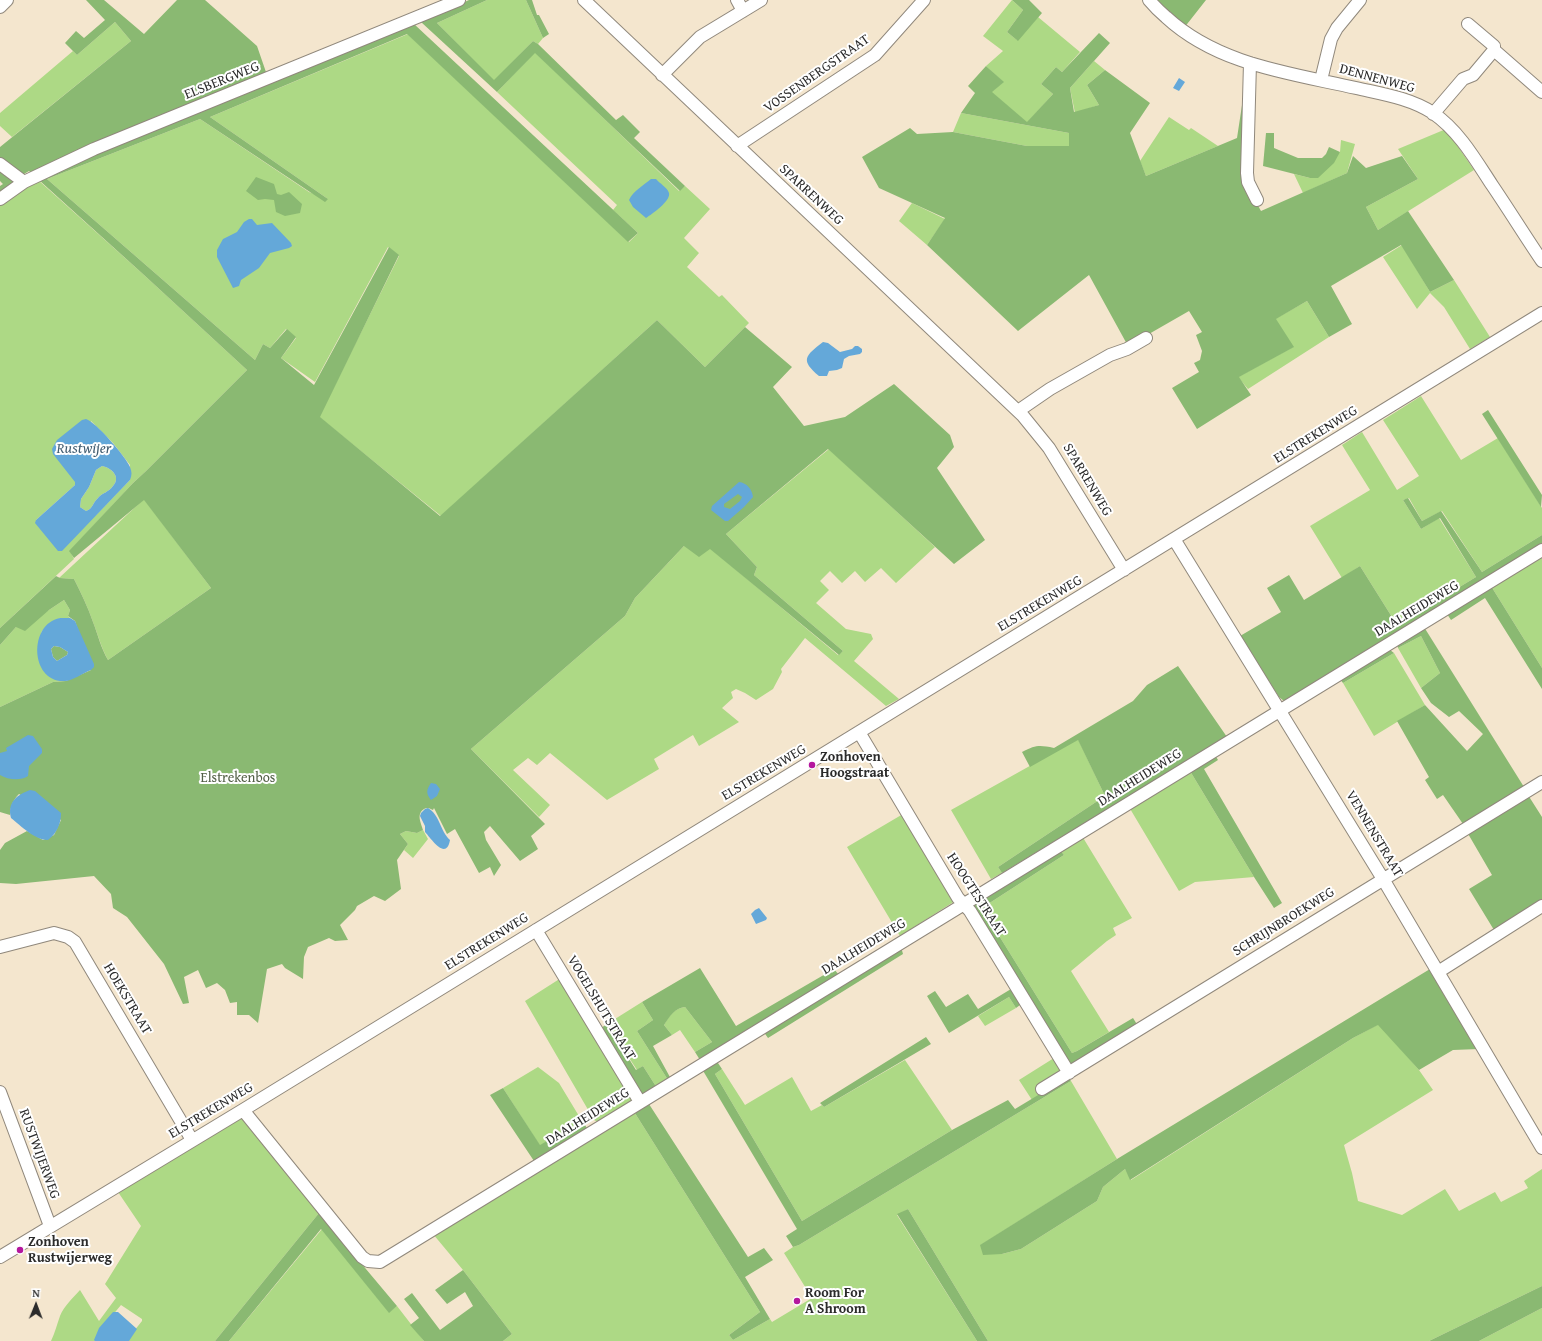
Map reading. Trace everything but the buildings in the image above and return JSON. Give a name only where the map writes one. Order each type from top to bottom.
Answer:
[{"type":"street","points":[[0,7],[7,0]]},
{"type":"street","name":"ELSBERGWEG","points":[[0,199],[24,182],[94,149],[459,0]]},
{"type":"street","name":"SPARRENWEG","points":[[584,0],[1018,411],[1049,448],[1124,570]]},
{"type":"street","points":[[737,0],[743,11]]},
{"type":"street","points":[[662,75],[700,37],[761,0]]},
{"type":"street","name":"VOSSENBERGSTRAAT","points":[[737,146],[875,55],[924,0]]},
{"type":"street","name":"DENNENWEG","points":[[1149,0],[1166,18],[1201,42],[1236,59],[1269,69],[1398,97],[1420,106],[1433,114],[1448,125],[1465,144],[1542,261]]},
{"type":"street","points":[[1321,80],[1331,39],[1337,28],[1360,0]]},
{"type":"street","points":[[1468,24],[1494,46],[1494,50],[1542,92]]},
{"type":"street","points":[[1433,114],[1463,79],[1473,75],[1494,50]]},
{"type":"street","points":[[1250,63],[1247,173],[1248,182],[1257,200]]},
{"type":"street","points":[[0,164],[24,182]]},
{"type":"street","name":"ELSTREKENWEG","points":[[0,1257],[243,1110],[1542,313]]},
{"type":"street","points":[[1018,411],[1050,389],[1110,355],[1127,349],[1146,338]]},
{"type":"street","name":"VENNENSTRAAT","points":[[1174,539],[1383,879],[1542,1148]]},
{"type":"street","name":"DAALHEIDEWEG","points":[[243,1110],[362,1258],[368,1261],[380,1262],[1542,550]]},
{"type":"street","name":"HOOGTESTRAAT","points":[[859,732],[958,898],[964,903],[1069,1073]]},
{"type":"street","name":"SCHRIJNBROEKWEG","points":[[1042,1089],[1542,782]]},
{"type":"street","points":[[1438,972],[1542,906]]},
{"type":"street","name":"VOGELSHUTSTRAAT","points":[[536,930],[640,1102]]},
{"type":"street","name":"HOEKSTRAAT","points":[[0,947],[54,934],[68,937],[75,942],[192,1140]]},
{"type":"street","name":"RUSTWIJERWEG","points":[[0,1092],[50,1226]]},
{"type":"green space","name":"Elstrekenbos","points":[[86,0],[104,0],[144,34],[177,0],[205,0],[257,46],[267,75],[274,82],[414,24],[638,233],[628,242],[407,34],[210,117],[328,199],[325,202],[200,119],[47,179],[255,360],[263,344],[270,348],[287,329],[296,337],[281,358],[314,385],[389,247],[399,255],[320,417],[440,516],[657,320],[705,367],[745,327],[792,367],[773,387],[804,426],[845,417],[894,384],[950,435],[954,447],[937,468],[985,540],[954,564],[828,449],[726,534],[757,567],[754,575],[843,651],[839,655],[710,549],[699,557],[684,546],[635,598],[625,616],[471,749],[545,824],[531,836],[538,849],[520,861],[490,826],[484,832],[486,840],[501,865],[494,876],[490,867],[479,873],[455,829],[447,834],[434,808],[433,810],[425,808],[420,813],[420,822],[423,830],[417,833],[406,831],[400,834],[408,844],[397,860],[401,889],[385,901],[374,896],[357,906],[340,925],[348,940],[335,941],[329,938],[308,947],[304,957],[303,979],[285,968],[282,964],[267,969],[258,1023],[249,1015],[237,1015],[237,1002],[230,1003],[225,990],[217,983],[206,988],[198,970],[184,977],[189,1003],[183,1004],[164,964],[127,917],[113,908],[111,894],[94,876],[16,884],[0,883],[0,850],[5,843],[27,831],[43,840],[54,835],[61,820],[19,794],[12,804],[10,815],[0,812],[0,707],[53,682],[66,681],[91,670],[75,621],[68,616],[70,610],[64,600],[49,610],[25,631],[16,627],[0,645],[0,628],[56,576],[60,578],[74,579],[87,605],[101,646],[108,660],[211,588],[144,500],[74,558],[69,551],[133,483],[247,370],[29,171],[24,174],[0,157],[0,147],[131,41],[115,22],[77,55],[65,43],[76,31],[84,38],[105,20]]},
{"type":"green space","points":[[469,0],[487,0],[437,23],[494,80],[533,41],[538,44],[616,120],[623,115],[640,132],[634,138],[685,186],[680,191],[535,53],[497,92],[421,22]]},
{"type":"green space","points":[[487,0],[526,0],[543,38],[538,44],[533,41],[494,81],[437,23]]},
{"type":"green space","points":[[526,0],[532,0],[537,15],[539,15],[549,34],[543,38]]},
{"type":"green space","points":[[1012,0],[1023,10],[1007,32],[1017,40],[1038,17],[1080,52],[1062,72],[1056,67],[1041,84],[1053,94],[1027,123],[991,92],[1003,82],[986,66],[1003,51],[983,36]]},
{"type":"green space","points":[[1012,0],[1029,0],[1042,13],[1018,41],[1007,32],[1023,10]]},
{"type":"green space","points":[[1153,0],[1206,0],[1184,28]]},
{"type":"green space","points":[[115,22],[131,41],[12,137],[0,126],[0,113],[73,51],[77,55]]},
{"type":"green space","points":[[1099,33],[1110,43],[1070,88],[1074,112],[1099,105],[1087,85],[1105,70],[1150,103],[1130,133],[1146,176],[1237,138],[1244,92],[1252,195],[1261,211],[1347,173],[1353,156],[1366,168],[1402,156],[1418,179],[1366,207],[1378,230],[1408,211],[1454,280],[1430,292],[1401,245],[1331,286],[1352,324],[1329,337],[1307,301],[1276,319],[1294,347],[1239,377],[1251,395],[1197,429],[1172,388],[1199,372],[1194,363],[1200,360],[1202,351],[1196,335],[1202,332],[1189,311],[1128,346],[1089,275],[1018,331],[927,245],[945,218],[879,188],[862,157],[910,128],[917,134],[953,132],[1027,146],[1069,146],[1069,133],[961,113],[975,93],[968,86],[986,66],[1004,82],[992,92],[1027,122],[1053,94],[1041,84],[1056,67],[1062,72]]},
{"type":"green space","points":[[408,34],[629,242],[638,233],[613,210],[617,205],[497,92],[535,52],[679,191],[685,186],[710,209],[684,238],[699,253],[687,267],[719,297],[722,295],[749,323],[705,367],[657,320],[441,516],[319,417],[399,256],[388,247],[315,382],[281,358],[296,338],[286,329],[270,348],[263,344],[255,360],[47,179],[200,119],[309,192],[328,199],[210,117]]},
{"type":"green space","points":[[1094,61],[1105,70],[1087,85],[1099,105],[1075,113],[1070,88]]},
{"type":"green space","points":[[961,113],[1069,133],[1069,146],[1027,146],[953,132]]},
{"type":"green space","points":[[1169,117],[1189,130],[1191,128],[1218,146],[1146,176],[1140,161]]},
{"type":"green space","points":[[1446,129],[1474,170],[1378,230],[1366,207],[1418,179],[1398,149]]},
{"type":"green space","points":[[1266,133],[1274,133],[1274,148],[1298,158],[1322,158],[1326,154],[1329,147],[1340,152],[1334,163],[1318,178],[1310,178],[1263,166]]},
{"type":"green space","points":[[1341,140],[1355,144],[1347,173],[1303,193],[1294,174],[1310,178],[1340,152]]},
{"type":"green space","points":[[0,169],[14,182],[0,194],[0,186],[3,184],[0,181]]},
{"type":"green space","points":[[256,177],[274,184],[277,194],[281,195],[289,192],[302,204],[300,213],[285,216],[276,212],[274,200],[258,200],[246,191]]},
{"type":"green space","points":[[37,179],[247,370],[133,483],[70,551],[74,559],[0,628],[0,204]],"holes":[[[91,421],[113,443],[130,465],[130,480],[96,515],[36,520],[75,485]]]},
{"type":"green space","points":[[912,203],[945,219],[927,245],[899,221]]},
{"type":"green space","points":[[1402,245],[1430,292],[1454,280],[1490,337],[1470,349],[1444,307],[1430,293],[1417,309],[1383,257]]},
{"type":"green space","points":[[1307,301],[1329,337],[1248,389],[1238,377],[1293,347],[1275,319]]},
{"type":"green space","points":[[1421,396],[1461,460],[1498,438],[1542,508],[1542,535],[1482,572],[1442,511],[1422,521],[1409,498],[1403,500],[1421,529],[1439,518],[1476,577],[1397,625],[1360,566],[1342,578],[1310,526],[1370,490],[1342,445],[1362,432],[1397,490],[1419,476],[1383,420]]},
{"type":"green space","points":[[1488,410],[1542,495],[1541,507],[1482,414]]},
{"type":"green space","points":[[829,449],[935,547],[896,583],[881,568],[865,582],[855,571],[842,583],[830,571],[820,581],[829,590],[816,603],[846,629],[871,634],[873,639],[854,661],[899,699],[886,706],[805,638],[781,669],[782,672],[773,689],[756,700],[736,689],[731,692],[733,698],[722,708],[739,722],[699,746],[693,735],[654,759],[659,769],[607,800],[550,753],[537,765],[528,758],[513,770],[550,805],[539,817],[471,749],[625,616],[635,598],[685,545],[710,548],[838,655],[843,651],[754,575],[757,567],[726,534]]},
{"type":"green space","points":[[102,466],[114,473],[116,476],[115,483],[110,490],[101,495],[90,509],[86,511],[80,507],[81,499],[89,487],[96,470]]},
{"type":"green space","points":[[1408,498],[1422,521],[1441,511],[1482,572],[1542,535],[1542,545],[1284,701],[1279,697],[1240,636],[1281,612],[1267,588],[1289,575],[1304,600],[1360,566],[1397,625],[1476,577],[1440,518],[1421,529],[1403,500]]},
{"type":"green space","points":[[144,499],[211,588],[108,660],[101,646],[87,605],[74,579],[59,578]]},
{"type":"green space","points":[[1542,555],[1542,668],[1491,586]]},
{"type":"green space","points":[[1491,586],[1542,668],[1542,689],[1485,598],[1451,620],[1447,614]]},
{"type":"green space","points":[[64,600],[70,610],[68,616],[70,618],[60,618],[42,631],[40,638],[54,679],[66,681],[53,682],[0,707],[0,645],[16,627],[49,610]]},
{"type":"green space","points":[[1424,627],[1524,787],[1463,824],[1443,795],[1437,799],[1425,780],[1429,777],[1397,721],[1425,705],[1467,751],[1483,734],[1459,711],[1449,717],[1431,703],[1421,688],[1440,673],[1421,636],[1398,648],[1397,644]]},
{"type":"green space","points":[[1421,636],[1440,673],[1421,688],[1398,648]]},
{"type":"green space","points":[[54,646],[60,647],[68,652],[67,655],[57,661],[53,657],[51,649]]},
{"type":"green space","points":[[1390,650],[1394,653],[1343,683],[1339,678]]},
{"type":"green space","points":[[1394,653],[1425,705],[1374,736],[1343,683]]},
{"type":"green space","points":[[1178,666],[1227,737],[1002,873],[998,867],[1105,796],[1078,740],[1030,767],[1022,752],[1038,746],[1054,748],[1133,701],[1147,685]]},
{"type":"green space","points":[[1078,739],[1105,796],[998,867],[1002,873],[991,879],[951,810]]},
{"type":"green space","points":[[1215,755],[1218,760],[1204,769],[1282,903],[1274,908],[1190,771]]},
{"type":"green space","points":[[1190,771],[1254,877],[1195,882],[1179,891],[1129,807]]},
{"type":"green space","points":[[1528,795],[1542,817],[1542,901],[1494,930],[1469,889],[1492,875],[1467,832]]},
{"type":"green space","points":[[903,814],[955,901],[900,936],[847,847]]},
{"type":"green space","points":[[423,830],[428,839],[413,858],[404,850],[408,844],[400,834],[406,831],[417,833]]},
{"type":"green space","points":[[1082,836],[1132,918],[1113,928],[1116,935],[1071,971],[1109,1032],[1072,1053],[988,918],[985,908],[988,904],[1064,855],[1060,850]]},
{"type":"green space","points":[[1060,850],[1064,855],[988,904],[985,908],[988,918],[1072,1053],[1133,1018],[1138,1026],[1072,1064],[1068,1061],[974,909],[973,903]]},
{"type":"green space","points":[[901,947],[903,954],[768,1038],[763,1031]]},
{"type":"green space","points":[[700,968],[736,1026],[834,969],[839,975],[700,1060],[695,1052],[712,1042],[685,1007],[678,1009],[664,1025],[672,1035],[653,1046],[671,1079],[668,1080],[637,1031],[653,1020],[642,1002]]},
{"type":"green space","points":[[1430,969],[1479,1049],[1453,1050],[1419,1070],[1378,1025],[1353,1038],[1130,1180],[1125,1169],[1103,1187],[1097,1201],[1021,1249],[1002,1254],[983,1255],[980,1245],[1117,1159]]},
{"type":"green space","points":[[561,978],[632,1094],[633,1102],[598,1122],[594,1120],[525,1001]]},
{"type":"green space","points":[[1011,989],[1020,1005],[1016,1008],[1009,997],[949,1033],[927,996],[935,991],[946,1007],[968,994],[978,1009]]},
{"type":"green space","points":[[1009,997],[1016,1008],[985,1026],[978,1016]]},
{"type":"green space","points":[[642,1002],[653,1020],[637,1031],[668,1080],[657,1088],[643,1066],[637,1070],[607,1024]]},
{"type":"green space","points":[[685,1007],[712,1042],[695,1052],[680,1030],[672,1035],[664,1025],[673,1013],[678,1009]]},
{"type":"green space","points":[[607,1024],[636,1070],[643,1066],[657,1088],[643,1094],[638,1090],[601,1028]]},
{"type":"green space","points":[[1379,1024],[1419,1070],[1433,1090],[1344,1145],[1358,1201],[1402,1215],[1445,1189],[1459,1211],[1495,1192],[1501,1202],[1528,1188],[1524,1181],[1542,1169],[1542,1286],[1429,1341],[988,1341],[908,1209],[897,1215],[977,1341],[503,1341],[512,1334],[463,1270],[433,1234],[633,1110],[760,1312],[729,1335],[733,1340],[770,1319],[772,1322],[812,1298],[784,1253],[1071,1081],[1117,1159],[981,1245],[1002,1254],[1021,1249],[1097,1201],[1103,1187],[1125,1169],[1131,1180],[1353,1038]]},
{"type":"green space","points":[[926,1037],[931,1044],[824,1107],[820,1103]]},
{"type":"green space","points":[[1054,1058],[1062,1071],[1036,1087],[1041,1094],[1032,1100],[1019,1080]]},
{"type":"green space","points":[[716,1060],[722,1069],[715,1074],[802,1221],[952,1130],[1008,1100],[1015,1109],[1068,1077],[1071,1081],[799,1245],[793,1247],[786,1236],[797,1229],[702,1069]]},
{"type":"green space","points":[[905,1060],[952,1130],[802,1221],[715,1074],[722,1069],[745,1105],[792,1077],[811,1111],[822,1105],[824,1107]]},
{"type":"green space","points":[[538,1067],[559,1083],[582,1121],[540,1146],[503,1088]]},
{"type":"green space","points":[[503,1088],[540,1145],[582,1121],[587,1128],[534,1161],[490,1095]]},
{"type":"green space","points":[[647,1101],[748,1257],[764,1248],[773,1260],[745,1277],[770,1319],[733,1340],[729,1335],[760,1312],[633,1110]]},
{"type":"green space","points":[[242,1117],[319,1213],[215,1341],[126,1341],[142,1319],[121,1305],[97,1334],[99,1341],[51,1341],[62,1312],[80,1290],[99,1321],[116,1298],[105,1284],[141,1226],[118,1192]]},
{"type":"green space","points":[[908,1209],[988,1341],[977,1341],[897,1214]]},
{"type":"green space","points":[[319,1213],[397,1306],[389,1313],[321,1229],[229,1341],[215,1341]]},
{"type":"green space","points":[[322,1229],[389,1312],[397,1306],[424,1341],[229,1341]]},
{"type":"green space","points":[[463,1270],[512,1334],[503,1341],[424,1341],[410,1325],[419,1318],[404,1299],[412,1293],[440,1330],[473,1306],[465,1292],[447,1304],[435,1290]]},
{"type":"green space","points":[[1542,1286],[1542,1308],[1479,1341],[1429,1341]]},
{"type":"green space","points":[[1542,1308],[1542,1341],[1479,1341]]},
{"type":"water","points":[[1179,78],[1185,82],[1179,91],[1173,88]]},
{"type":"water","points":[[651,179],[656,179],[665,187],[669,193],[669,196],[660,207],[646,218],[633,207],[629,200],[636,191]]},
{"type":"water","points":[[252,219],[257,225],[272,223],[291,243],[292,246],[270,253],[259,268],[241,280],[239,286],[233,288],[217,257],[217,250],[223,239],[237,232],[244,222]]},
{"type":"water","points":[[823,342],[828,343],[840,352],[858,346],[862,349],[862,352],[844,359],[842,368],[829,371],[827,376],[819,376],[809,366],[807,358],[812,351]]},
{"type":"water","name":"Rustwijer","points":[[86,419],[97,426],[110,440],[127,462],[132,474],[130,480],[62,551],[58,551],[35,523],[36,520],[75,485],[75,482],[53,454],[52,449],[57,440],[82,420]],"holes":[[[102,466],[106,467],[116,476],[115,483],[110,490],[101,495],[90,509],[86,511],[80,507],[81,499],[89,487],[96,470]]]},
{"type":"water","points":[[739,482],[747,485],[753,497],[728,521],[725,521],[711,510],[712,506]],"holes":[[[738,494],[742,497],[740,501],[730,509],[724,507],[724,504]]]},
{"type":"water","points":[[60,618],[70,618],[75,621],[94,664],[94,667],[91,670],[68,681],[53,679],[45,673],[40,664],[37,652],[38,641],[42,631],[50,623]],"holes":[[[54,646],[60,647],[68,652],[67,655],[57,661],[53,657],[51,649]]]},
{"type":"water","points":[[28,735],[33,736],[42,749],[42,753],[29,766],[28,776],[22,779],[14,779],[0,775],[0,753],[7,751],[6,748]]},
{"type":"water","points":[[431,783],[436,784],[440,789],[437,796],[431,800],[427,792]]},
{"type":"water","points":[[30,790],[35,791],[61,813],[58,828],[48,840],[38,838],[11,818],[10,808],[14,800],[21,794]]},
{"type":"water","points":[[428,808],[438,819],[444,832],[450,840],[445,849],[434,843],[425,832],[425,826],[420,816],[425,809]]},
{"type":"water","points":[[759,908],[767,918],[766,920],[756,924],[751,914]]},
{"type":"water","points":[[113,1312],[118,1312],[137,1329],[129,1341],[95,1341],[94,1340],[99,1328]]},
{"type":"place","name":"Zonhoven Hoogstraat","points":[[812,765]]},
{"type":"place","name":"Zonhoven Rustwijerweg","points":[[20,1250]]},
{"type":"place","name":"Room For A Shroom","points":[[797,1301]]}]
